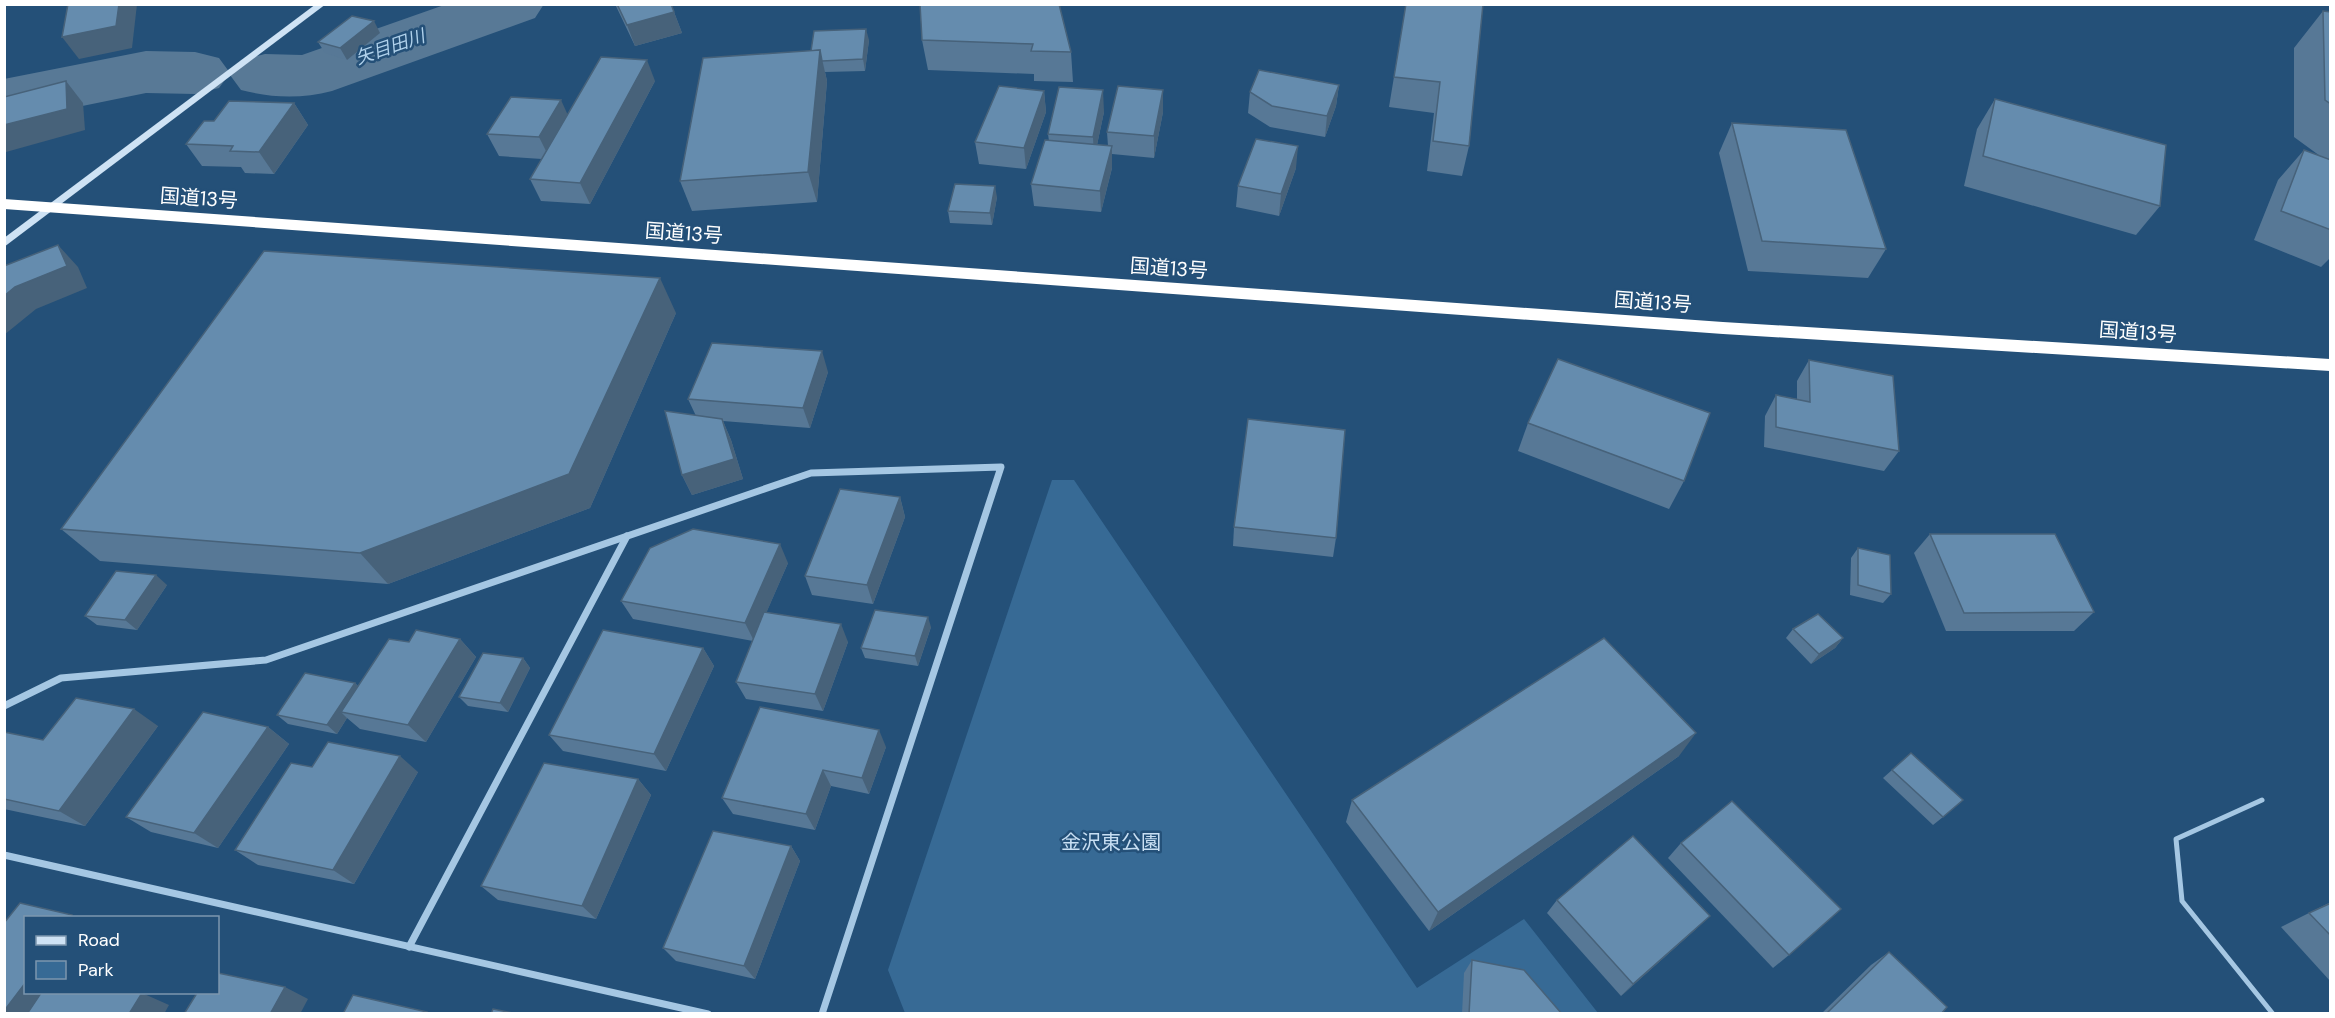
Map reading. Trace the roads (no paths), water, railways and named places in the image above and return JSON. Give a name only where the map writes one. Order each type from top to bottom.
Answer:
[{"type":"highway","name":"国道13号","points":[[4,204],[1699,326],[2331,365]]},
{"type":"street","points":[[4,244],[322,4]]},
{"type":"street","points":[[4,706],[61,678],[266,660],[811,473],[1001,467],[822,1014]]},
{"type":"street","points":[[409,947],[627,536]]},
{"type":"street","points":[[4,855],[708,1014]]},
{"type":"lane","points":[[2262,800],[2176,839],[2182,901],[2273,1014]]},
{"type":"waterway","name":"矢目田川","points":[[265,75],[308,76],[512,4]]},
{"type":"waterway","name":"矢目田川","points":[[4,107],[27,95],[146,72],[195,73]]},
{"type":"park label","name":"金沢東公園","points":[[1111,842]]}]
